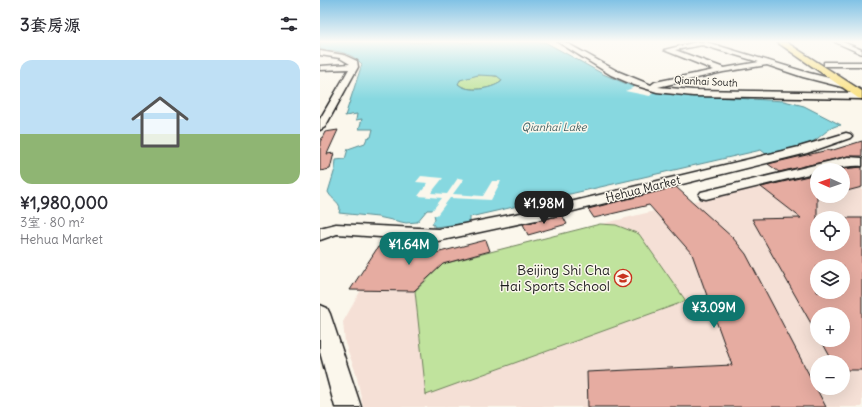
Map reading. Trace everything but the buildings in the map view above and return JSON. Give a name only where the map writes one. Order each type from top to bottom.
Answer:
[{"type":"main road","points":[[809,61],[862,96]]},
{"type":"main road","points":[[822,61],[862,86]]},
{"type":"street","points":[[320,127],[354,67],[353,61]]},
{"type":"street","name":"Qianhai South","points":[[592,61],[602,67],[648,87],[686,92],[862,96]]},
{"type":"street","points":[[698,61],[723,70]]},
{"type":"street","points":[[763,61],[818,80],[842,84]]},
{"type":"street","points":[[648,87],[723,70],[770,63]]},
{"type":"street","points":[[827,64],[862,64]]},
{"type":"street","points":[[320,68],[354,67]]},
{"type":"street","name":"Hehua Market","points":[[320,234],[336,229],[438,235],[541,214],[803,150],[846,136]]},
{"type":"street","points":[[706,195],[848,161],[862,162]]},
{"type":"street","points":[[320,314],[348,407]]},
{"type":"shaded area","name":"Beijing Shi Cha Hai Sports School","points":[[862,164],[862,407],[363,407],[356,373],[345,343],[343,322],[361,290],[414,291],[443,264],[810,173],[810,203],[850,203],[850,165]]},
{"type":"green space","points":[[485,74],[500,77],[502,80],[491,87],[480,89],[462,87],[458,84],[458,82],[465,77]]},
{"type":"green space","points":[[600,224],[616,225],[639,234],[686,301],[426,395],[415,291],[443,264]]},
{"type":"water","name":"Qianhai Lake","points":[[359,61],[579,61],[603,74],[634,87],[666,94],[784,101],[804,106],[841,125],[829,129],[816,140],[807,144],[766,154],[761,150],[470,217],[470,223],[434,227],[432,224],[435,219],[433,210],[427,210],[417,222],[406,223],[378,217],[339,213],[340,206],[328,192],[335,169],[336,160],[345,159],[348,149],[365,143],[367,138],[371,137],[373,129],[359,129],[362,119],[356,120],[357,114],[345,116],[362,64]],"holes":[[[478,75],[497,76],[502,80],[491,87],[480,89],[462,87],[458,84],[460,80]]]},
{"type":"pier","points":[[637,86],[655,90],[650,96],[625,91]]},
{"type":"pier","points":[[421,176],[443,178],[431,193],[447,194],[458,178],[464,179],[453,194],[483,196],[492,181],[501,181],[491,200],[450,198],[437,215],[432,215],[431,212],[442,198],[418,196],[428,183],[416,182]]},
{"type":"place","name":"Beijing Shi Cha Hai Sports School","points":[[623,278]]}]
